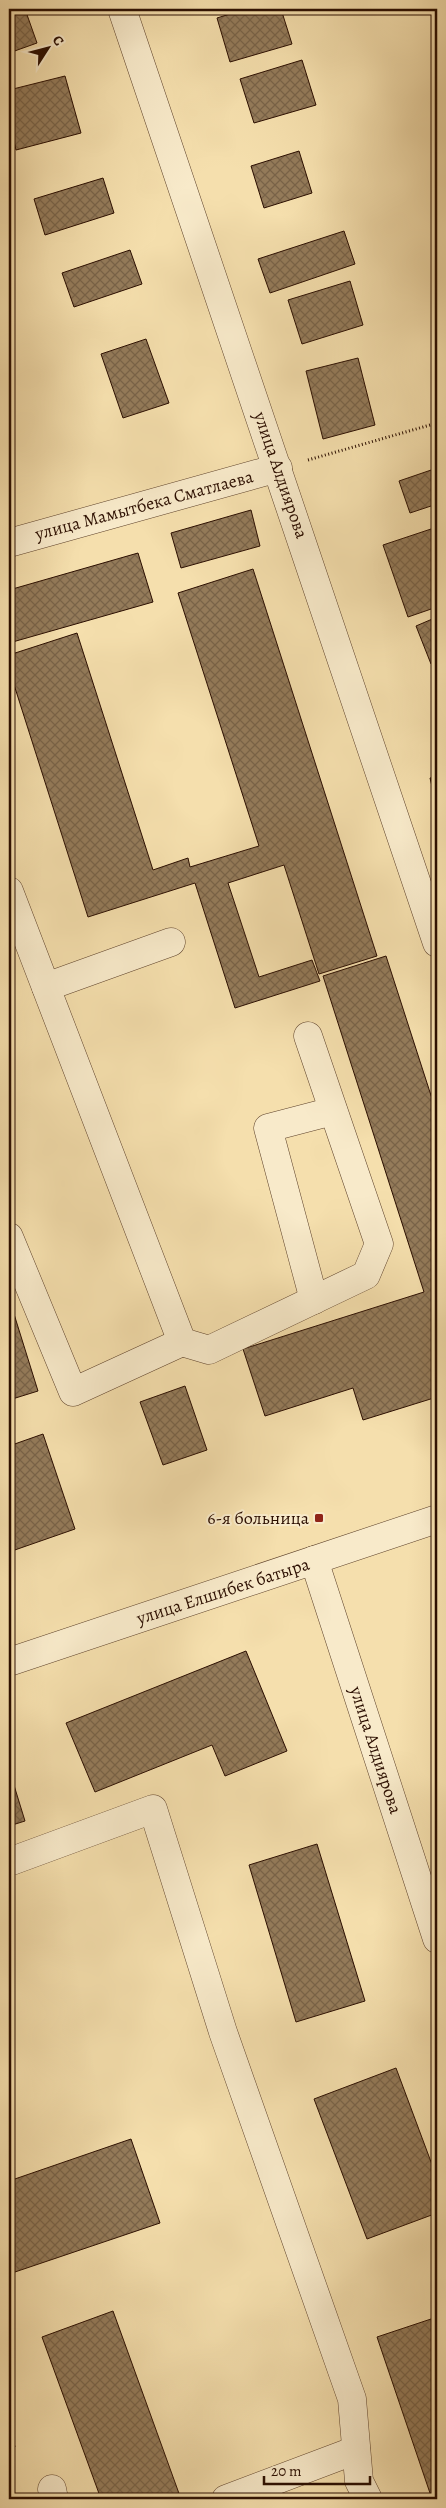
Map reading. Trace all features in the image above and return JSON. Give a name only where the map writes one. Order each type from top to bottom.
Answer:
[{"type":"street","name":"улица Алдиярова","points":[[122,9],[437,943]]},
{"type":"street","name":"улица Мамытбека Сматлаева","points":[[9,543],[278,468]]},
{"type":"street","points":[[9,891],[182,1342]]},
{"type":"street","points":[[46,987],[171,942]]},
{"type":"street","points":[[9,1237],[73,1392],[182,1342],[209,1350],[366,1275],[379,1244],[308,1036]]},
{"type":"street","points":[[314,1300],[268,1128],[334,1112]]},
{"type":"street","name":"улица Елшибек батыра","points":[[9,1662],[437,1519]]},
{"type":"street","name":"улица Алдиярова","points":[[314,1560],[437,1939]]},
{"type":"street","points":[[9,1862],[153,1809],[223,2032],[352,2399],[359,2481],[368,2499]]},
{"type":"street","points":[[226,2499],[356,2450]]},
{"type":"path","points":[[278,468],[437,423]]},
{"type":"building","points":[[9,9],[25,9],[37,43],[9,53]]},
{"type":"building","points":[[246,9],[281,9],[292,44],[230,62],[217,18]]},
{"type":"building","points":[[302,60],[316,105],[254,123],[240,79]]},
{"type":"building","points":[[65,76],[81,133],[16,150],[9,120],[9,90]]},
{"type":"building","points":[[299,151],[312,193],[264,208],[251,166]]},
{"type":"building","points":[[103,178],[114,213],[45,235],[34,199]]},
{"type":"building","points":[[344,231],[355,264],[270,293],[258,259]]},
{"type":"building","points":[[130,250],[142,284],[74,307],[62,273]]},
{"type":"building","points":[[350,281],[363,325],[302,344],[288,300]]},
{"type":"building","points":[[146,339],[169,403],[123,418],[101,354]]},
{"type":"building","points":[[358,358],[375,425],[323,439],[306,371]]},
{"type":"building","points":[[437,468],[437,504],[410,513],[399,481]]},
{"type":"building","points":[[251,510],[260,546],[181,568],[171,533]]},
{"type":"building","points":[[437,527],[437,607],[408,617],[383,545]]},
{"type":"building","points":[[138,553],[153,602],[9,643],[9,590]]},
{"type":"building","points":[[253,569],[377,956],[319,974],[284,865],[228,883],[259,977],[312,960],[320,981],[235,1008],[195,883],[88,917],[9,669],[9,655],[77,633],[153,870],[188,858],[190,867],[259,846],[178,593]]},
{"type":"building","points":[[437,617],[437,662],[431,664],[416,626]]},
{"type":"building","points":[[437,777],[437,807],[430,778]]},
{"type":"building","points":[[386,956],[437,1114],[437,1397],[363,1420],[353,1388],[265,1416],[243,1349],[424,1292],[323,976]]},
{"type":"building","points":[[9,1298],[38,1391],[9,1400]]},
{"type":"building","points":[[185,1386],[207,1450],[163,1465],[140,1402]]},
{"type":"building","points":[[43,1434],[75,1529],[9,1552],[9,1446]]},
{"type":"building","points":[[246,1651],[287,1751],[225,1776],[212,1745],[95,1792],[66,1723]]},
{"type":"building","points":[[9,1769],[25,1821],[9,1826]]},
{"type":"building","points":[[317,1844],[365,2001],[296,2022],[249,1865]]},
{"type":"building","points":[[396,2068],[437,2178],[437,2213],[367,2239],[314,2099]]},
{"type":"building","points":[[131,2139],[160,2223],[9,2274],[9,2181]]},
{"type":"building","points":[[113,2311],[181,2499],[101,2499],[42,2337]]},
{"type":"building","points":[[437,2317],[437,2499],[432,2499],[377,2337]]},
{"type":"building","points":[[9,2421],[15,2447],[9,2449]]},
{"type":"building","points":[[26,2495],[27,2499],[13,2499]]},
{"type":"place","name":"6-я больница","points":[[319,1518]]}]
